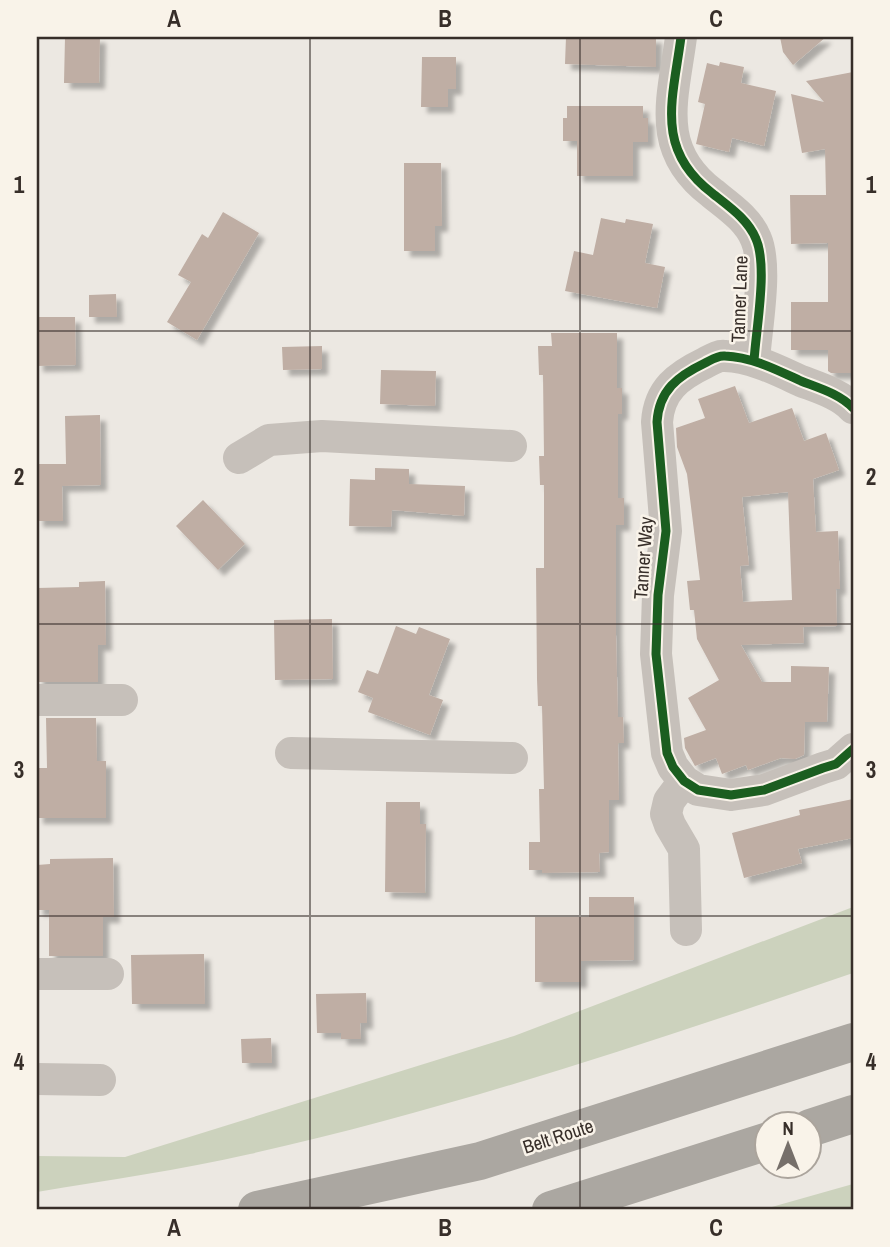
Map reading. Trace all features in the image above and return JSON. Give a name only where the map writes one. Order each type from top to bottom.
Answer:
[{"type":"highway","points":[[730,1081],[853,1035]]},
{"type":"highway","name":"Belt Route","points":[[257,1210],[480,1161],[853,1042]]},
{"type":"highway","points":[[824,1123],[853,1114]]},
{"type":"highway","points":[[824,1146],[853,1139]]},
{"type":"highway","points":[[551,1210],[754,1145]]},
{"type":"highway","points":[[565,1210],[754,1163]]},
{"type":"street","name":"Tanner Lane","points":[[681,37],[671,104],[673,141],[691,176],[746,222],[757,241],[761,277],[754,361],[844,399],[853,408]]},
{"type":"street","name":"Tanner Way","points":[[684,781],[673,767],[667,753],[656,654],[657,608],[666,531],[658,412],[669,386],[686,372],[721,355],[754,361]]},
{"type":"street","points":[[239,458],[269,440],[322,436],[511,446]]},
{"type":"street","points":[[37,700],[122,700]]},
{"type":"street","points":[[686,930],[684,849],[666,814],[669,801],[684,781],[706,793],[731,795],[764,790],[836,764],[853,750]]},
{"type":"street","points":[[291,753],[512,758]]},
{"type":"street","points":[[37,974],[108,974]]},
{"type":"street","points":[[37,1079],[100,1080]]},
{"type":"green space","points":[[853,907],[853,973],[554,1072],[403,1116],[224,1160],[37,1192],[37,1156],[125,1157],[514,1036]]},
{"type":"green space","points":[[853,1184],[853,1210],[761,1210]]},
{"type":"building","points":[[65,37],[100,37],[99,83],[64,83]]},
{"type":"building","points":[[566,37],[656,37],[656,67],[565,64]]},
{"type":"building","points":[[780,37],[826,37],[793,65],[783,52]]},
{"type":"building","points":[[422,57],[456,57],[456,89],[448,89],[448,107],[421,107]]},
{"type":"building","points":[[720,62],[744,67],[741,83],[776,91],[764,146],[732,138],[729,152],[696,144],[705,104],[698,102],[707,63],[719,66]]},
{"type":"building","points":[[853,72],[853,373],[831,373],[828,371],[828,350],[791,350],[791,302],[828,302],[828,243],[791,244],[790,195],[826,195],[825,149],[802,153],[791,94],[824,102],[806,81]]},
{"type":"building","points":[[567,106],[643,106],[643,118],[648,118],[648,142],[633,142],[633,176],[577,176],[577,141],[563,141],[563,118],[567,118]]},
{"type":"building","points":[[404,163],[441,163],[442,226],[435,226],[435,251],[404,251]]},
{"type":"building","points":[[223,212],[259,233],[197,340],[167,322],[191,282],[178,275],[202,234],[208,238]]},
{"type":"building","points":[[601,218],[625,223],[626,219],[653,224],[645,263],[665,267],[657,308],[565,291],[574,251],[593,255]]},
{"type":"building","points":[[116,294],[117,317],[89,317],[89,295]]},
{"type":"building","points":[[37,317],[75,317],[76,365],[37,366]]},
{"type":"building","points":[[551,333],[617,333],[617,388],[622,388],[622,414],[618,414],[618,498],[624,498],[624,525],[616,525],[616,635],[618,717],[623,717],[624,743],[618,743],[619,800],[609,800],[609,852],[599,853],[600,872],[542,873],[542,870],[529,870],[529,842],[540,842],[539,789],[544,789],[542,706],[538,706],[537,679],[536,568],[544,568],[544,485],[540,485],[539,456],[544,456],[543,375],[539,375],[538,346],[552,346]]},
{"type":"building","points":[[322,346],[322,369],[283,370],[282,347]]},
{"type":"building","points":[[381,370],[436,371],[435,406],[380,404]]},
{"type":"building","points":[[735,386],[749,423],[792,408],[804,441],[826,433],[839,470],[813,479],[816,532],[838,531],[840,589],[836,589],[837,626],[803,627],[804,643],[741,645],[762,682],[791,682],[791,666],[829,667],[827,722],[805,722],[804,755],[795,759],[781,758],[748,770],[746,765],[722,774],[716,758],[695,766],[685,748],[684,738],[706,730],[688,698],[719,680],[697,639],[687,581],[700,580],[687,474],[677,447],[676,428],[705,418],[698,399]],"holes":[[[788,492],[792,600],[743,602],[740,566],[749,565],[742,497]]]},
{"type":"building","points":[[100,415],[101,485],[62,486],[63,521],[37,521],[37,464],[66,464],[65,416]]},
{"type":"building","points":[[375,468],[409,469],[409,484],[465,486],[464,516],[392,510],[391,527],[349,526],[350,479],[375,480]]},
{"type":"building","points":[[203,500],[245,544],[218,570],[176,526]]},
{"type":"building","points":[[105,581],[106,645],[98,645],[98,682],[37,682],[37,588],[79,587],[79,582]]},
{"type":"building","points":[[332,619],[333,679],[275,680],[274,620]]},
{"type":"building","points":[[396,626],[416,634],[419,627],[450,639],[429,695],[443,700],[430,735],[368,712],[373,698],[358,692],[367,670],[378,674]]},
{"type":"building","points":[[46,718],[96,718],[97,761],[106,761],[106,818],[37,818],[37,768],[47,768]]},
{"type":"building","points":[[853,799],[853,838],[798,849],[802,863],[744,878],[732,833],[800,815],[799,810]]},
{"type":"building","points":[[386,802],[420,802],[420,824],[426,824],[425,893],[385,892]]},
{"type":"building","points":[[113,858],[114,917],[103,917],[103,956],[49,956],[49,910],[37,910],[37,865],[50,864],[50,859]]},
{"type":"building","points":[[589,897],[634,897],[634,960],[581,961],[581,982],[535,982],[535,917],[589,917]]},
{"type":"building","points":[[204,954],[205,1004],[132,1004],[131,955]]},
{"type":"building","points":[[366,993],[367,1023],[360,1023],[361,1039],[341,1039],[341,1033],[317,1033],[316,994]]},
{"type":"building","points":[[271,1038],[272,1063],[242,1063],[241,1039]]},
{"type":"cycle path","points":[[681,37],[672,102],[675,141],[682,159],[694,176],[748,225],[759,251],[761,281],[754,361]]},
{"type":"cycle path","points":[[853,408],[829,392],[764,365],[735,357],[715,358],[686,373],[672,385],[662,401],[657,422],[666,531],[658,595],[656,654],[667,753],[673,767],[684,781],[698,790],[731,795],[764,790],[836,764],[853,749]]}]
